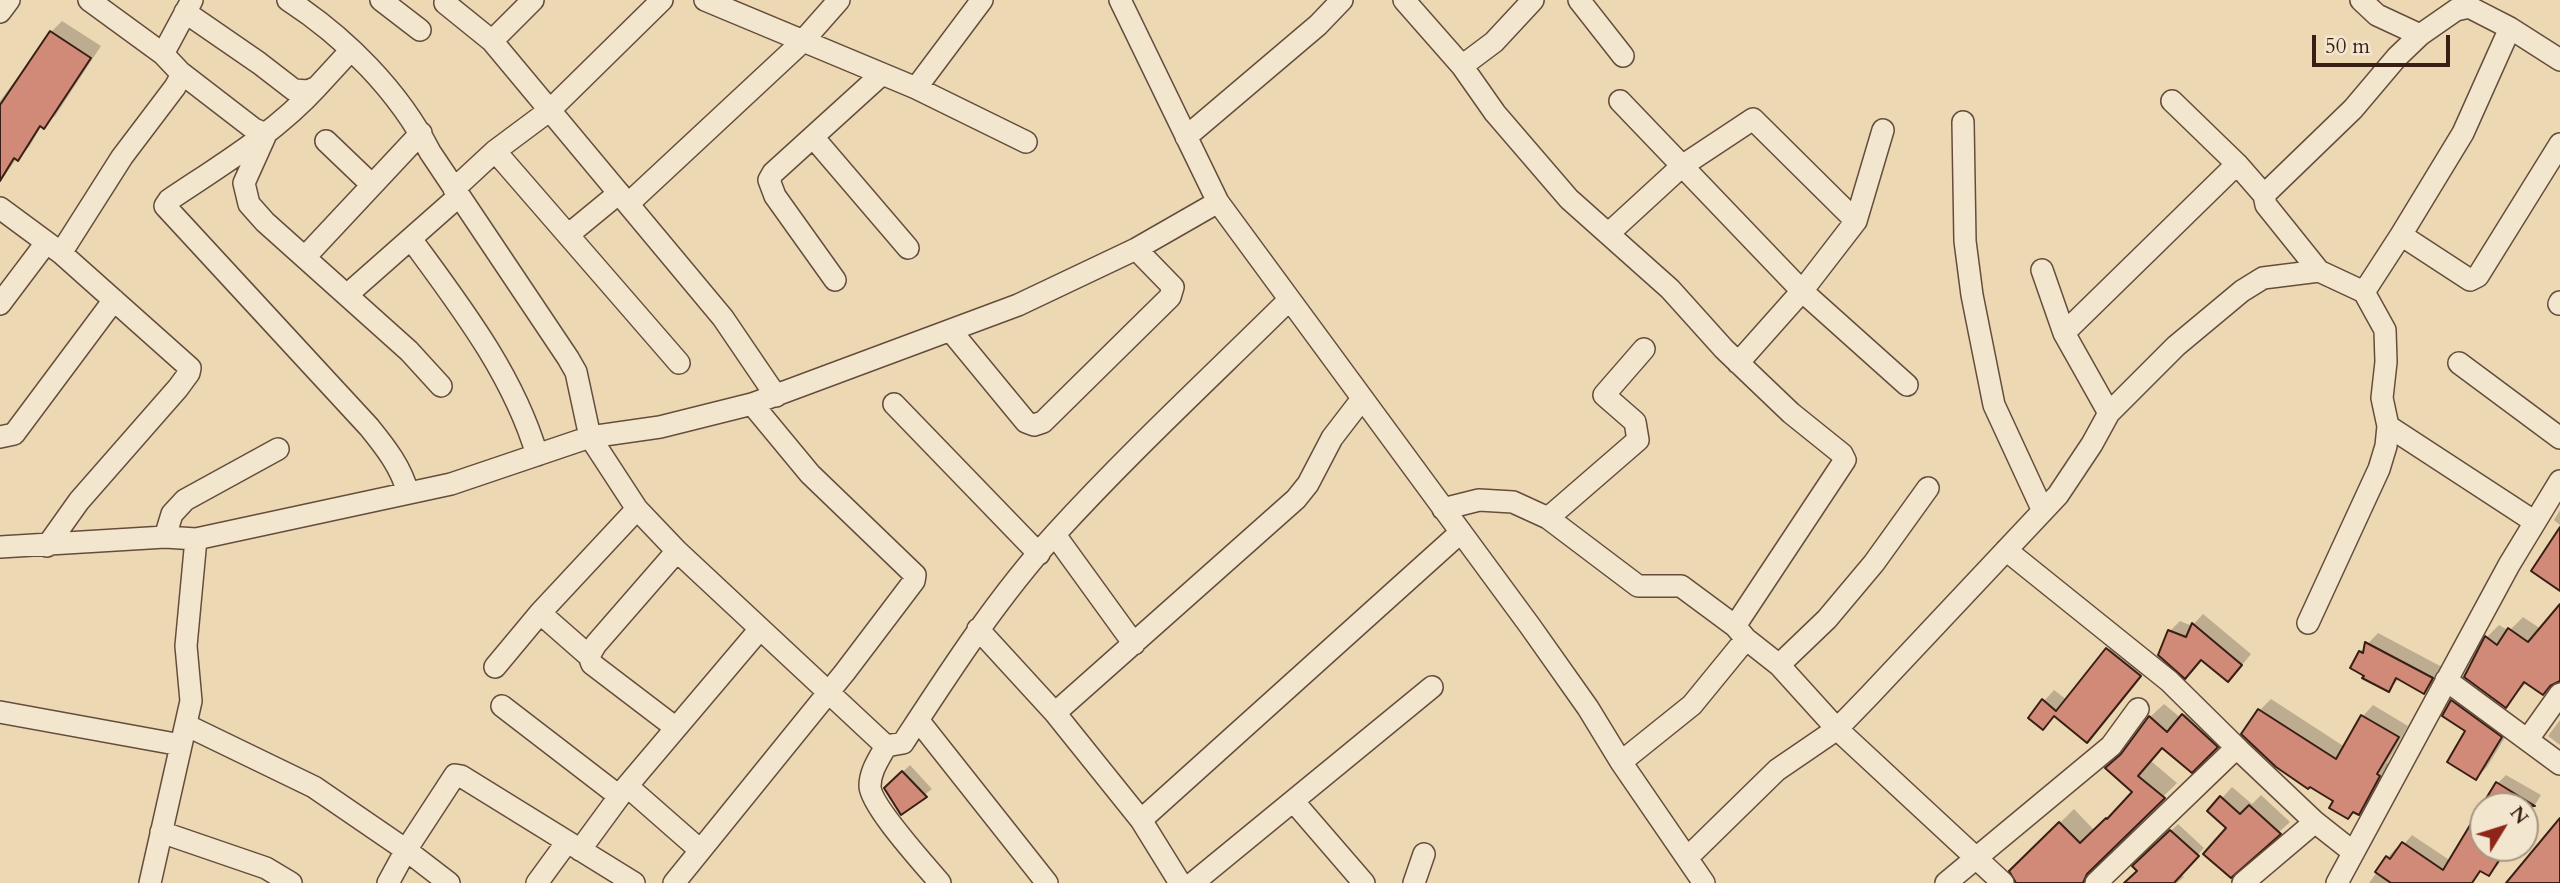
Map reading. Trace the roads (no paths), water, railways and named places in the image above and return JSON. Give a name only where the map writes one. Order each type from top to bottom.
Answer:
[{"type":"street","points":[[0,12],[9,0]]},
{"type":"street","points":[[89,0],[163,54],[180,72],[254,129],[266,134]]},
{"type":"street","points":[[288,0],[351,50],[377,75],[421,133],[576,372],[590,437],[637,509],[677,551],[886,746]]},
{"type":"street","points":[[381,0],[420,30]]},
{"type":"street","points":[[447,0],[445,3],[492,41],[723,318],[776,396]]},
{"type":"street","points":[[492,41],[533,0]]},
{"type":"street","points":[[348,294],[411,239],[495,151],[550,110],[662,0]]},
{"type":"street","points":[[705,0],[916,88],[1026,142]]},
{"type":"street","points":[[568,234],[624,199],[802,42],[839,0]]},
{"type":"street","points":[[916,88],[982,0]]},
{"type":"street","points":[[1120,0],[1218,202],[1588,708],[1621,762],[1687,858],[1699,881]]},
{"type":"street","points":[[1186,136],[1307,34],[1342,0]]},
{"type":"street","points":[[1404,0],[1462,66],[1495,113],[1569,199],[1670,289],[1738,363],[1791,413],[1842,454],[1845,460],[1741,632],[1692,705],[1621,762]]},
{"type":"street","points":[[1462,66],[1494,42],[1533,0]]},
{"type":"street","points":[[1579,0],[1623,56]]},
{"type":"street","points":[[2361,0],[2377,15],[2420,35]]},
{"type":"street","points":[[163,54],[189,6],[293,90],[308,91],[317,87]]},
{"type":"street","points":[[2264,195],[2353,109],[2397,57],[2420,35],[2456,10],[2469,7],[2510,28],[2560,60]]},
{"type":"street","points":[[2364,292],[2463,132],[2510,28]]},
{"type":"street","points":[[351,50],[298,108],[266,134],[169,200],[165,206],[369,427],[394,460],[405,480],[408,493]]},
{"type":"street","points":[[0,304],[54,248],[180,78],[180,72]]},
{"type":"street","points":[[835,279],[775,196],[769,180],[773,173],[881,74]]},
{"type":"street","points":[[1620,101],[1802,291],[1907,385]]},
{"type":"street","points":[[2172,101],[2237,164],[2264,195],[2266,205],[2319,271],[2364,292],[2385,330],[2386,362],[2382,398],[2388,426],[2386,446],[2379,469],[2308,623]]},
{"type":"street","points":[[1608,234],[1682,166],[1753,119],[1856,221]]},
{"type":"street","points":[[1963,122],[1965,241],[1972,295],[1994,405],[2043,512]]},
{"type":"street","points":[[1738,363],[1802,291],[1856,221],[1883,130]]},
{"type":"street","points":[[305,257],[421,133]]},
{"type":"street","points":[[266,134],[244,183],[249,204],[265,222],[409,351],[442,386]]},
{"type":"street","points":[[813,137],[908,248]]},
{"type":"street","points":[[326,141],[372,185]]},
{"type":"street","points":[[2401,235],[2470,280],[2478,276],[2560,144]]},
{"type":"street","points":[[495,151],[679,363]]},
{"type":"street","points":[[2064,333],[2237,164]]},
{"type":"street","points":[[0,547],[165,537],[196,539],[451,484],[590,437],[660,427],[752,404],[1018,305],[1136,249],[1218,202]]},
{"type":"street","points":[[2,214],[54,248],[188,366],[189,373],[79,501],[47,546]]},
{"type":"street","points":[[411,239],[471,321],[523,413],[537,455]]},
{"type":"street","points":[[951,331],[1026,422],[1034,425],[1043,422],[1170,297],[1173,288],[1136,249]]},
{"type":"street","points":[[2042,270],[2064,333],[2109,413]]},
{"type":"street","points":[[1687,858],[1777,770],[1837,729],[2043,512],[2065,485],[2109,413],[2176,346],[2255,281],[2319,271]]},
{"type":"street","points":[[0,437],[14,434],[114,300]]},
{"type":"street","points":[[886,746],[902,743],[978,629],[1055,535],[1142,443],[1289,300]]},
{"type":"street","points":[[1548,518],[1638,440],[1635,422],[1604,395],[1644,349]]},
{"type":"street","points":[[2459,363],[2560,438]]},
{"type":"street","points":[[1055,713],[1296,499],[1308,484],[1332,438],[1362,399]]},
{"type":"street","points":[[674,883],[891,611],[914,581],[915,575],[810,474],[752,404]]},
{"type":"street","points":[[894,404],[1039,554]]},
{"type":"street","points":[[2388,426],[2535,522]]},
{"type":"street","points":[[165,537],[172,514],[185,500],[278,449]]},
{"type":"street","points":[[2337,883],[2446,680],[2560,481]]},
{"type":"street","points":[[1779,665],[1827,619],[1874,563],[1928,488]]},
{"type":"street","points":[[1443,509],[1479,500],[1513,502],[1548,518],[1638,586],[1681,586],[1779,665],[1837,729],[2003,883]]},
{"type":"street","points":[[495,667],[540,613],[637,509]]},
{"type":"street","points":[[1141,820],[1461,532]]},
{"type":"street","points":[[1055,535],[1134,644]]},
{"type":"street","points":[[150,883],[191,701],[186,646],[196,539]]},
{"type":"street","points":[[2006,550],[2169,681],[2315,822],[2353,852]]},
{"type":"street","points":[[589,656],[596,644],[677,551]]},
{"type":"street","points":[[540,613],[589,656],[592,664],[676,729]]},
{"type":"street","points":[[537,883],[623,791],[760,629]]},
{"type":"street","points":[[978,629],[1055,713],[1141,820],[1180,883]]},
{"type":"street","points":[[2446,680],[2560,764]]},
{"type":"street","points":[[1193,883],[1432,687]]},
{"type":"street","points":[[2529,739],[2560,694]]},
{"type":"street","points":[[502,706],[623,791],[700,850]]},
{"type":"street","points":[[1946,883],[2111,746],[2138,709]]},
{"type":"street","points":[[0,712],[184,735],[314,787],[449,883]]},
{"type":"street","points":[[918,720],[1046,883]]},
{"type":"street","points":[[886,746],[872,771],[870,789],[879,807],[940,883]]},
{"type":"street","points":[[2096,883],[2228,755],[2239,751]]},
{"type":"street","points":[[388,883],[406,850],[455,775],[461,776],[634,883]]},
{"type":"street","points":[[1294,802],[1364,883]]},
{"type":"street","points":[[2244,883],[2315,822]]},
{"type":"street","points":[[161,832],[266,868],[291,883]]},
{"type":"street","points":[[1414,883],[1424,854]]}]
